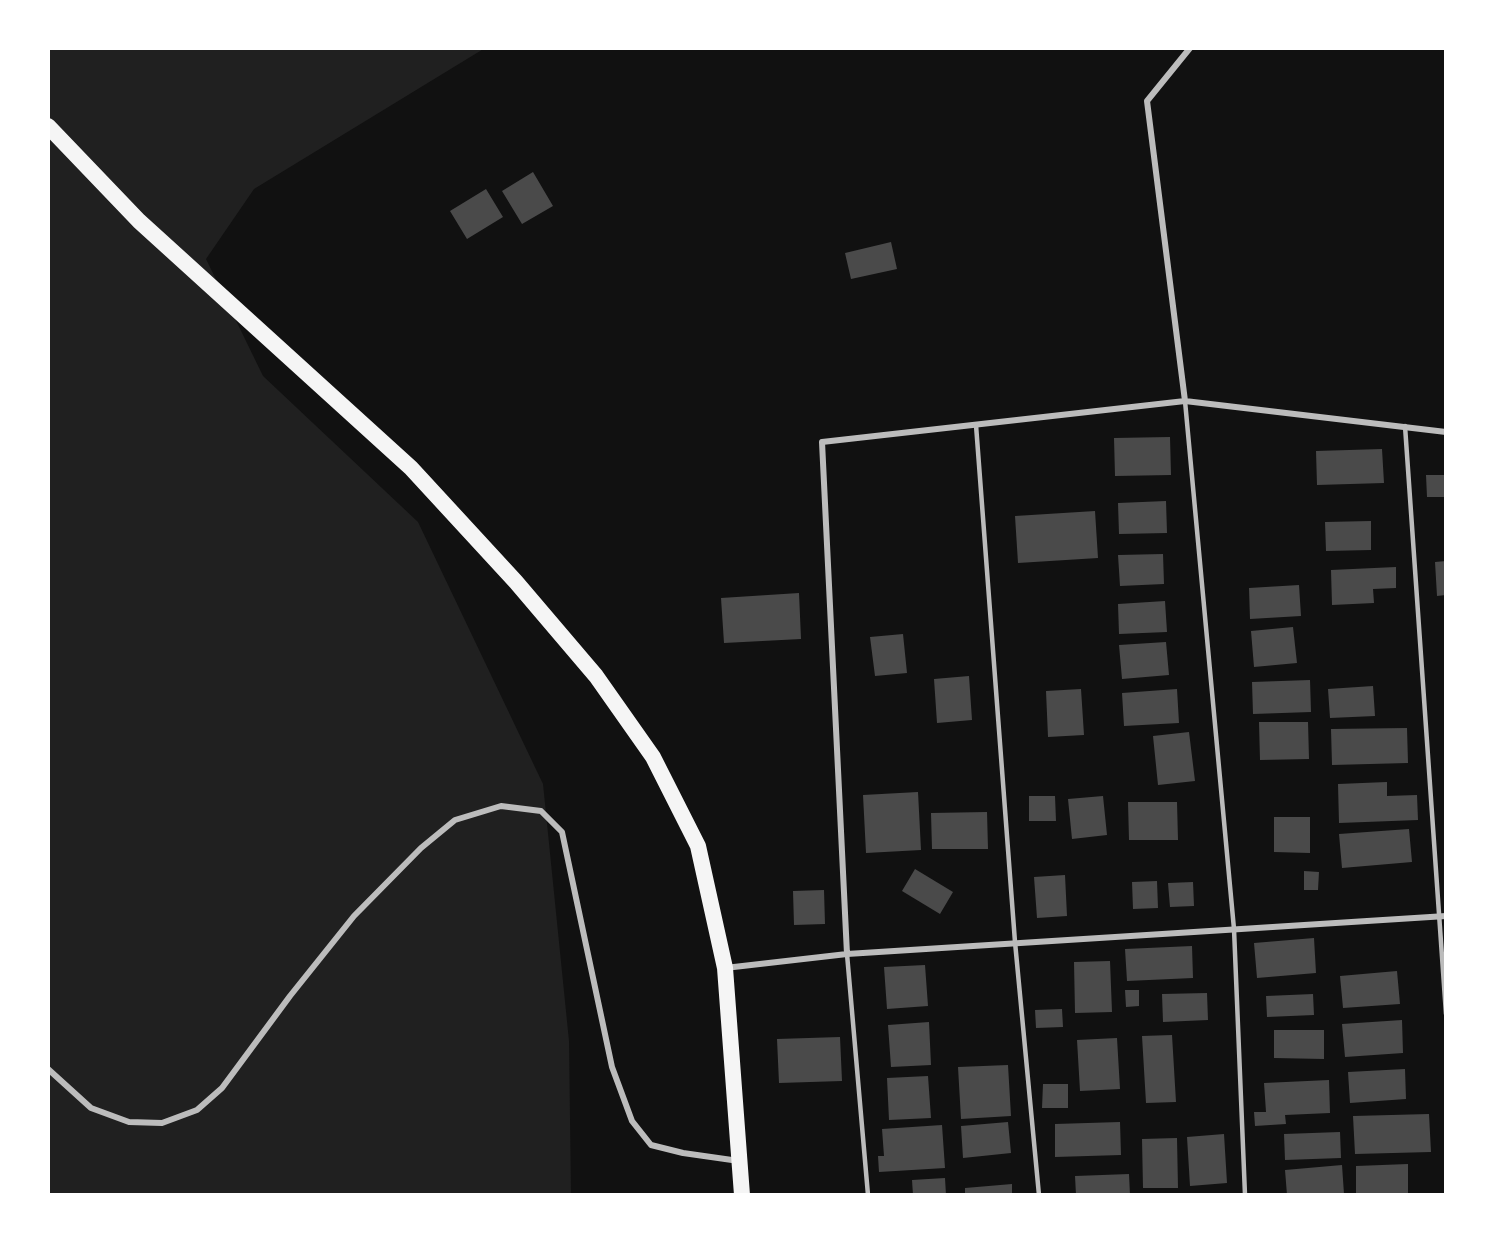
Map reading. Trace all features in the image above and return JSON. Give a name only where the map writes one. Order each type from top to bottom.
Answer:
[{"type":"highway","points":[[48,126],[139,221],[411,468],[516,582],[596,676],[653,757],[698,846],[725,968],[742,1195]]},
{"type":"street","points":[[1185,401],[1148,100],[1190,48]]},
{"type":"street","points":[[847,954],[822,442],[1185,401],[1446,432]]},
{"type":"street","points":[[48,1069],[91,1108],[129,1122],[162,1123],[197,1110],[222,1088],[290,996],[354,916],[421,848],[456,820],[501,806],[541,811],[562,832],[612,1067],[632,1121],[651,1145],[683,1153],[739,1161]]},
{"type":"street","points":[[725,968],[847,954],[1443,916]]},
{"type":"lane","points":[[1185,401],[1234,929],[1245,1195]]},
{"type":"lane","points":[[976,424],[1015,942],[1039,1195]]},
{"type":"lane","points":[[1405,426],[1443,916],[1446,1014]]},
{"type":"lane","points":[[847,954],[868,1195]]},
{"type":"shaded area","points":[[48,48],[485,48],[254,189],[206,259],[263,376],[418,522],[543,784],[569,1041],[571,1195],[48,1195]]},
{"type":"building","points":[[533,172],[553,206],[522,224],[502,191]]},
{"type":"building","points":[[486,189],[503,217],[467,239],[450,211]]},
{"type":"building","points":[[891,242],[897,269],[851,279],[845,253]]},
{"type":"building","points":[[1170,437],[1171,475],[1115,476],[1114,438]]},
{"type":"building","points":[[1382,449],[1384,483],[1317,485],[1316,451]]},
{"type":"building","points":[[1426,475],[1446,475],[1446,497],[1427,497]]},
{"type":"building","points":[[1166,501],[1167,533],[1119,534],[1118,503]]},
{"type":"building","points":[[1095,511],[1098,558],[1018,563],[1015,516]]},
{"type":"building","points":[[1371,521],[1371,550],[1326,551],[1325,522]]},
{"type":"building","points":[[1163,554],[1164,584],[1120,586],[1118,555]]},
{"type":"building","points":[[1446,561],[1446,595],[1437,596],[1435,562]]},
{"type":"building","points":[[1396,567],[1396,588],[1373,589],[1374,603],[1332,605],[1331,570]]},
{"type":"building","points":[[1299,585],[1301,616],[1250,619],[1249,588]]},
{"type":"building","points":[[799,593],[801,639],[724,643],[721,598]]},
{"type":"building","points":[[1165,601],[1167,632],[1119,634],[1118,604]]},
{"type":"building","points":[[1293,627],[1297,663],[1254,667],[1251,631]]},
{"type":"building","points":[[903,634],[907,673],[875,676],[870,637]]},
{"type":"building","points":[[1166,642],[1169,675],[1122,679],[1119,645]]},
{"type":"building","points":[[969,676],[972,720],[937,723],[934,679]]},
{"type":"building","points":[[1310,680],[1311,712],[1253,714],[1252,682]]},
{"type":"building","points":[[1373,686],[1375,716],[1330,718],[1328,689]]},
{"type":"building","points":[[1081,689],[1084,735],[1048,737],[1046,691]]},
{"type":"building","points":[[1177,689],[1179,723],[1124,726],[1122,693]]},
{"type":"building","points":[[1259,722],[1308,722],[1309,759],[1260,760]]},
{"type":"building","points":[[1407,728],[1408,763],[1332,765],[1331,729]]},
{"type":"building","points":[[1189,732],[1195,781],[1158,785],[1153,736]]},
{"type":"building","points":[[1387,782],[1387,796],[1417,795],[1418,820],[1339,823],[1338,784]]},
{"type":"building","points":[[918,792],[921,850],[866,853],[863,795]]},
{"type":"building","points":[[1029,796],[1055,796],[1056,821],[1029,821]]},
{"type":"building","points":[[1103,796],[1107,835],[1072,839],[1068,799]]},
{"type":"building","points":[[1128,802],[1177,802],[1178,840],[1129,840]]},
{"type":"building","points":[[987,812],[988,849],[932,849],[931,813]]},
{"type":"building","points":[[1274,817],[1310,817],[1310,853],[1274,852]]},
{"type":"building","points":[[1409,829],[1412,862],[1342,868],[1339,834]]},
{"type":"building","points":[[915,869],[953,892],[940,914],[902,891]]},
{"type":"building","points":[[1304,871],[1319,872],[1318,890],[1304,890]]},
{"type":"building","points":[[1065,875],[1067,916],[1037,918],[1034,877]]},
{"type":"building","points":[[1157,881],[1158,908],[1133,909],[1132,882]]},
{"type":"building","points":[[1193,882],[1194,906],[1170,907],[1168,883]]},
{"type":"building","points":[[824,890],[825,924],[794,925],[793,891]]},
{"type":"building","points":[[1314,938],[1316,973],[1257,978],[1254,943]]},
{"type":"building","points":[[1192,946],[1193,978],[1127,981],[1125,949]]},
{"type":"building","points":[[1110,961],[1112,1012],[1075,1013],[1074,962]]},
{"type":"building","points":[[925,965],[928,1006],[887,1009],[884,967]]},
{"type":"building","points":[[1397,971],[1400,1004],[1343,1008],[1340,976]]},
{"type":"building","points":[[1125,990],[1139,990],[1139,1006],[1126,1007]]},
{"type":"building","points":[[1207,993],[1208,1020],[1163,1022],[1162,994]]},
{"type":"building","points":[[1313,994],[1314,1015],[1267,1017],[1266,996]]},
{"type":"building","points":[[1062,1009],[1063,1027],[1036,1028],[1035,1010]]},
{"type":"building","points":[[1402,1020],[1403,1053],[1345,1057],[1342,1024]]},
{"type":"building","points":[[929,1022],[931,1065],[891,1067],[888,1025]]},
{"type":"building","points":[[1274,1030],[1324,1030],[1324,1059],[1274,1058]]},
{"type":"building","points":[[1172,1035],[1176,1102],[1146,1103],[1142,1036]]},
{"type":"building","points":[[840,1037],[842,1081],[779,1083],[777,1039]]},
{"type":"building","points":[[1117,1038],[1120,1089],[1080,1091],[1077,1040]]},
{"type":"building","points":[[1008,1065],[1011,1116],[961,1119],[958,1067]]},
{"type":"building","points":[[1405,1069],[1406,1099],[1350,1103],[1348,1072]]},
{"type":"building","points":[[928,1076],[931,1118],[889,1120],[887,1078]]},
{"type":"building","points":[[1329,1080],[1330,1113],[1285,1115],[1286,1124],[1255,1126],[1254,1112],[1266,1112],[1264,1083]]},
{"type":"building","points":[[1043,1084],[1068,1084],[1068,1108],[1042,1108]]},
{"type":"building","points":[[1429,1114],[1431,1152],[1355,1154],[1353,1116]]},
{"type":"building","points":[[1008,1122],[1011,1153],[963,1158],[961,1126]]},
{"type":"building","points":[[1120,1122],[1121,1155],[1055,1157],[1055,1124]]},
{"type":"building","points":[[942,1125],[945,1168],[879,1172],[878,1156],[884,1156],[882,1129]]},
{"type":"building","points":[[1340,1132],[1341,1158],[1285,1160],[1284,1134]]},
{"type":"building","points":[[1224,1134],[1227,1183],[1190,1186],[1187,1137]]},
{"type":"building","points":[[1177,1138],[1178,1188],[1143,1188],[1142,1139]]},
{"type":"building","points":[[1408,1164],[1408,1194],[1356,1195],[1356,1166]]},
{"type":"building","points":[[1342,1165],[1344,1194],[1287,1195],[1285,1170]]},
{"type":"building","points":[[1129,1174],[1130,1195],[1076,1195],[1075,1176]]},
{"type":"building","points":[[945,1178],[946,1195],[913,1195],[912,1180]]},
{"type":"building","points":[[1012,1184],[1012,1195],[965,1195],[965,1188]]}]
